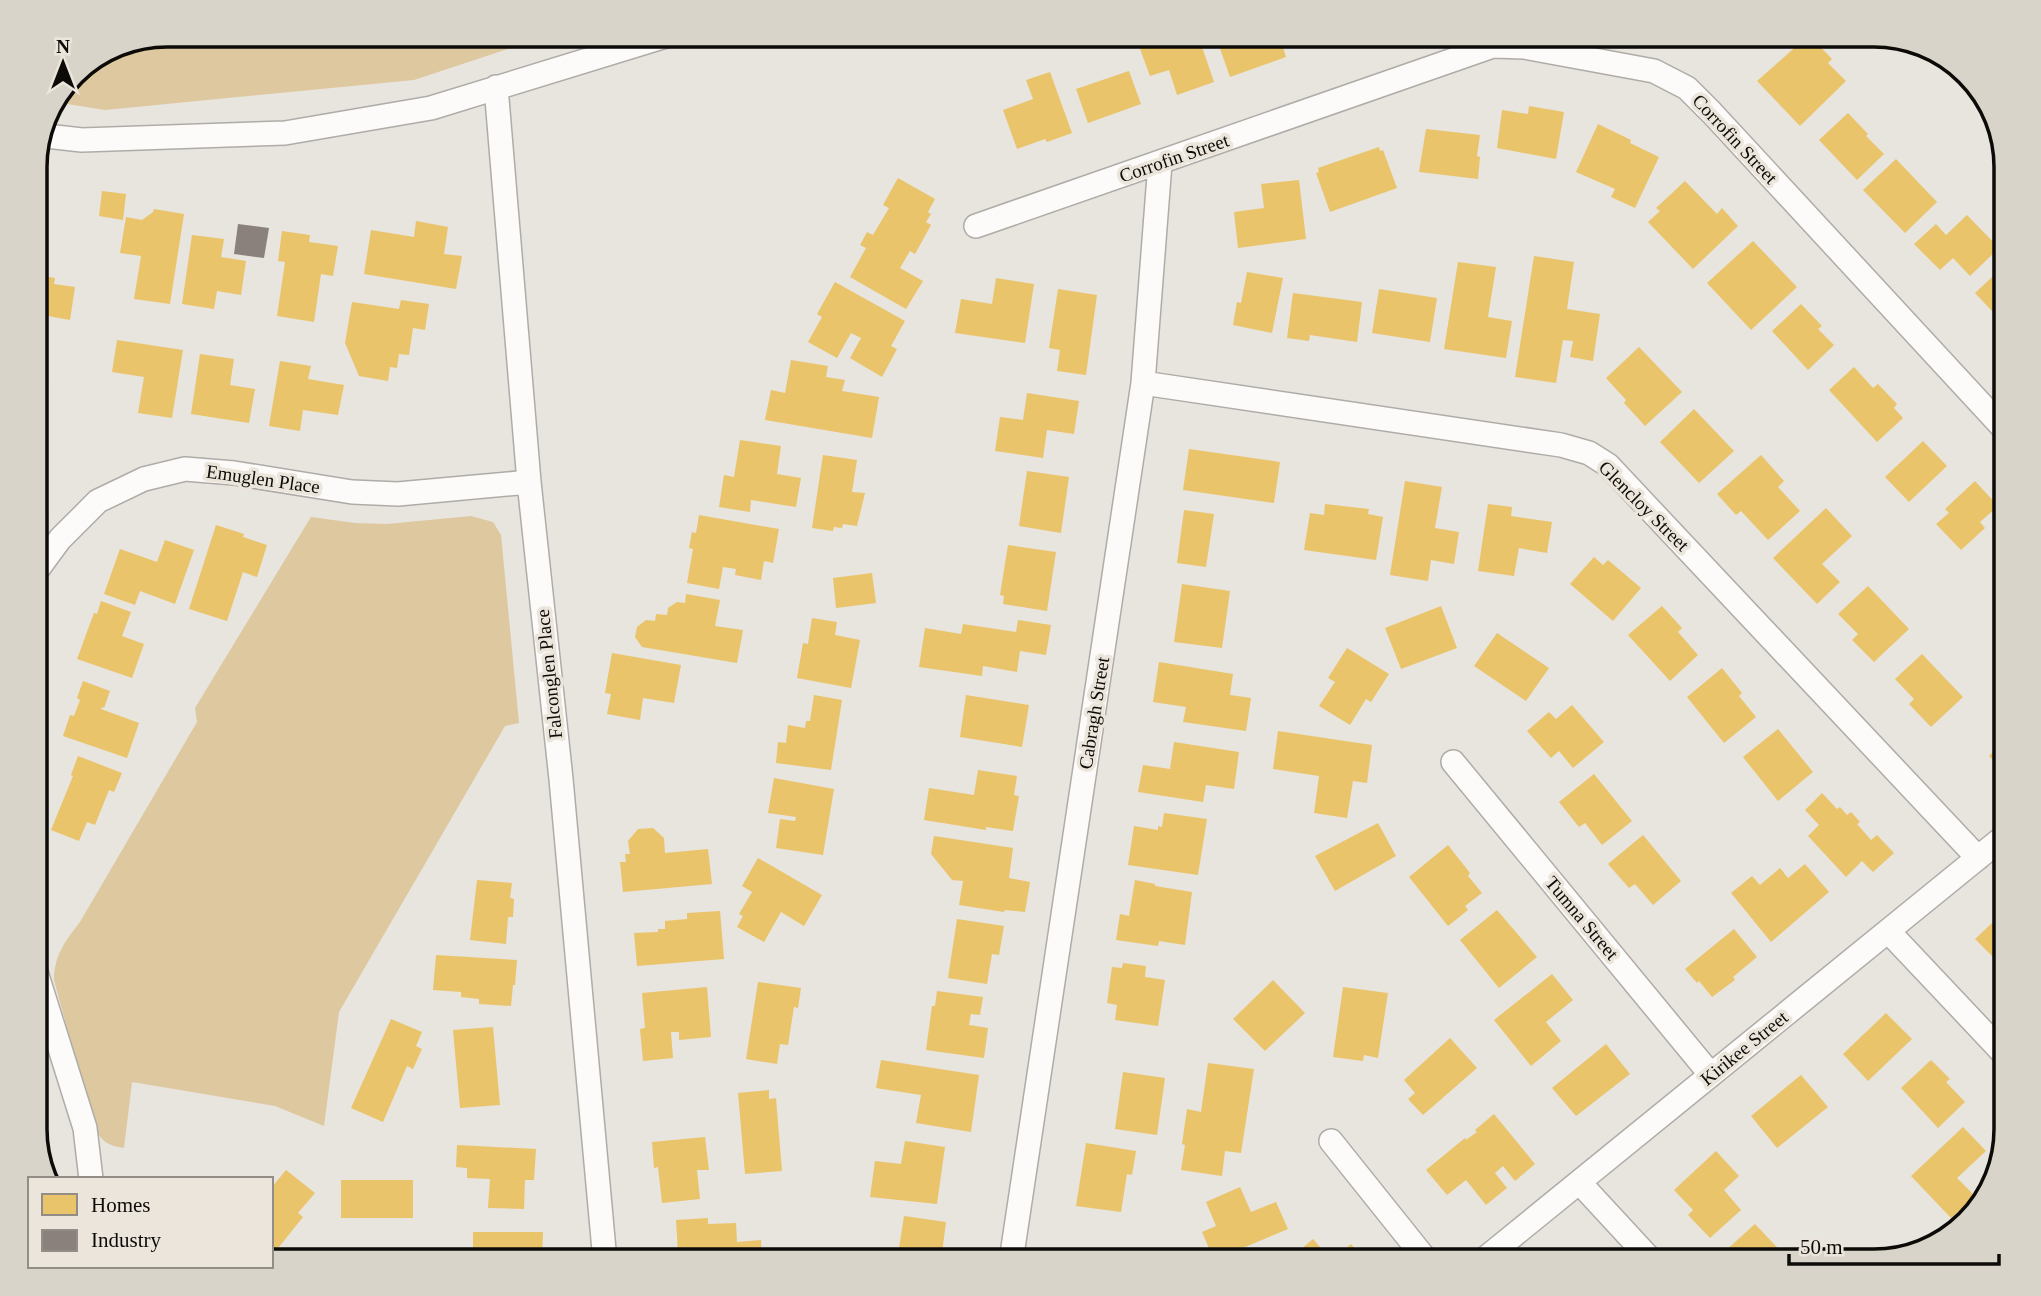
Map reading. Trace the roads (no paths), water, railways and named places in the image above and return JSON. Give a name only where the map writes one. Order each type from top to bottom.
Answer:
[{"type":"street","points":[[51,137],[82,140],[285,133],[431,108],[628,47]]},
{"type":"street","name":"Corrofin Street","points":[[976,226],[1490,47]]},
{"type":"street","name":"Corrofin Street","points":[[1524,47],[1654,71],[1687,88],[1994,418]]},
{"type":"street","name":"Falconglen Place","points":[[496,87],[529,482],[561,779],[604,1249]]},
{"type":"street","name":"Cabragh Street","points":[[1014,1249],[1143,383],[1160,163]]},
{"type":"street","name":"Glencloy Street","points":[[1143,383],[1562,444],[1589,453],[1608,465],[1978,858]]},
{"type":"street","name":"Emuglen Place","points":[[48,555],[60,539],[98,501],[144,478],[185,469],[234,473],[352,492],[398,494],[529,482]]},
{"type":"street","name":"Tumna Street","points":[[1453,762],[1711,1074]]},
{"type":"street","name":"Kirikee Street","points":[[1497,1249],[1994,845]]},
{"type":"street","points":[[1888,931],[1994,1043]]},
{"type":"street","points":[[48,1010],[85,1128],[92,1177]]},
{"type":"street","points":[[1331,1141],[1417,1249]]},
{"type":"street","points":[[1579,1182],[1641,1249]]}]
